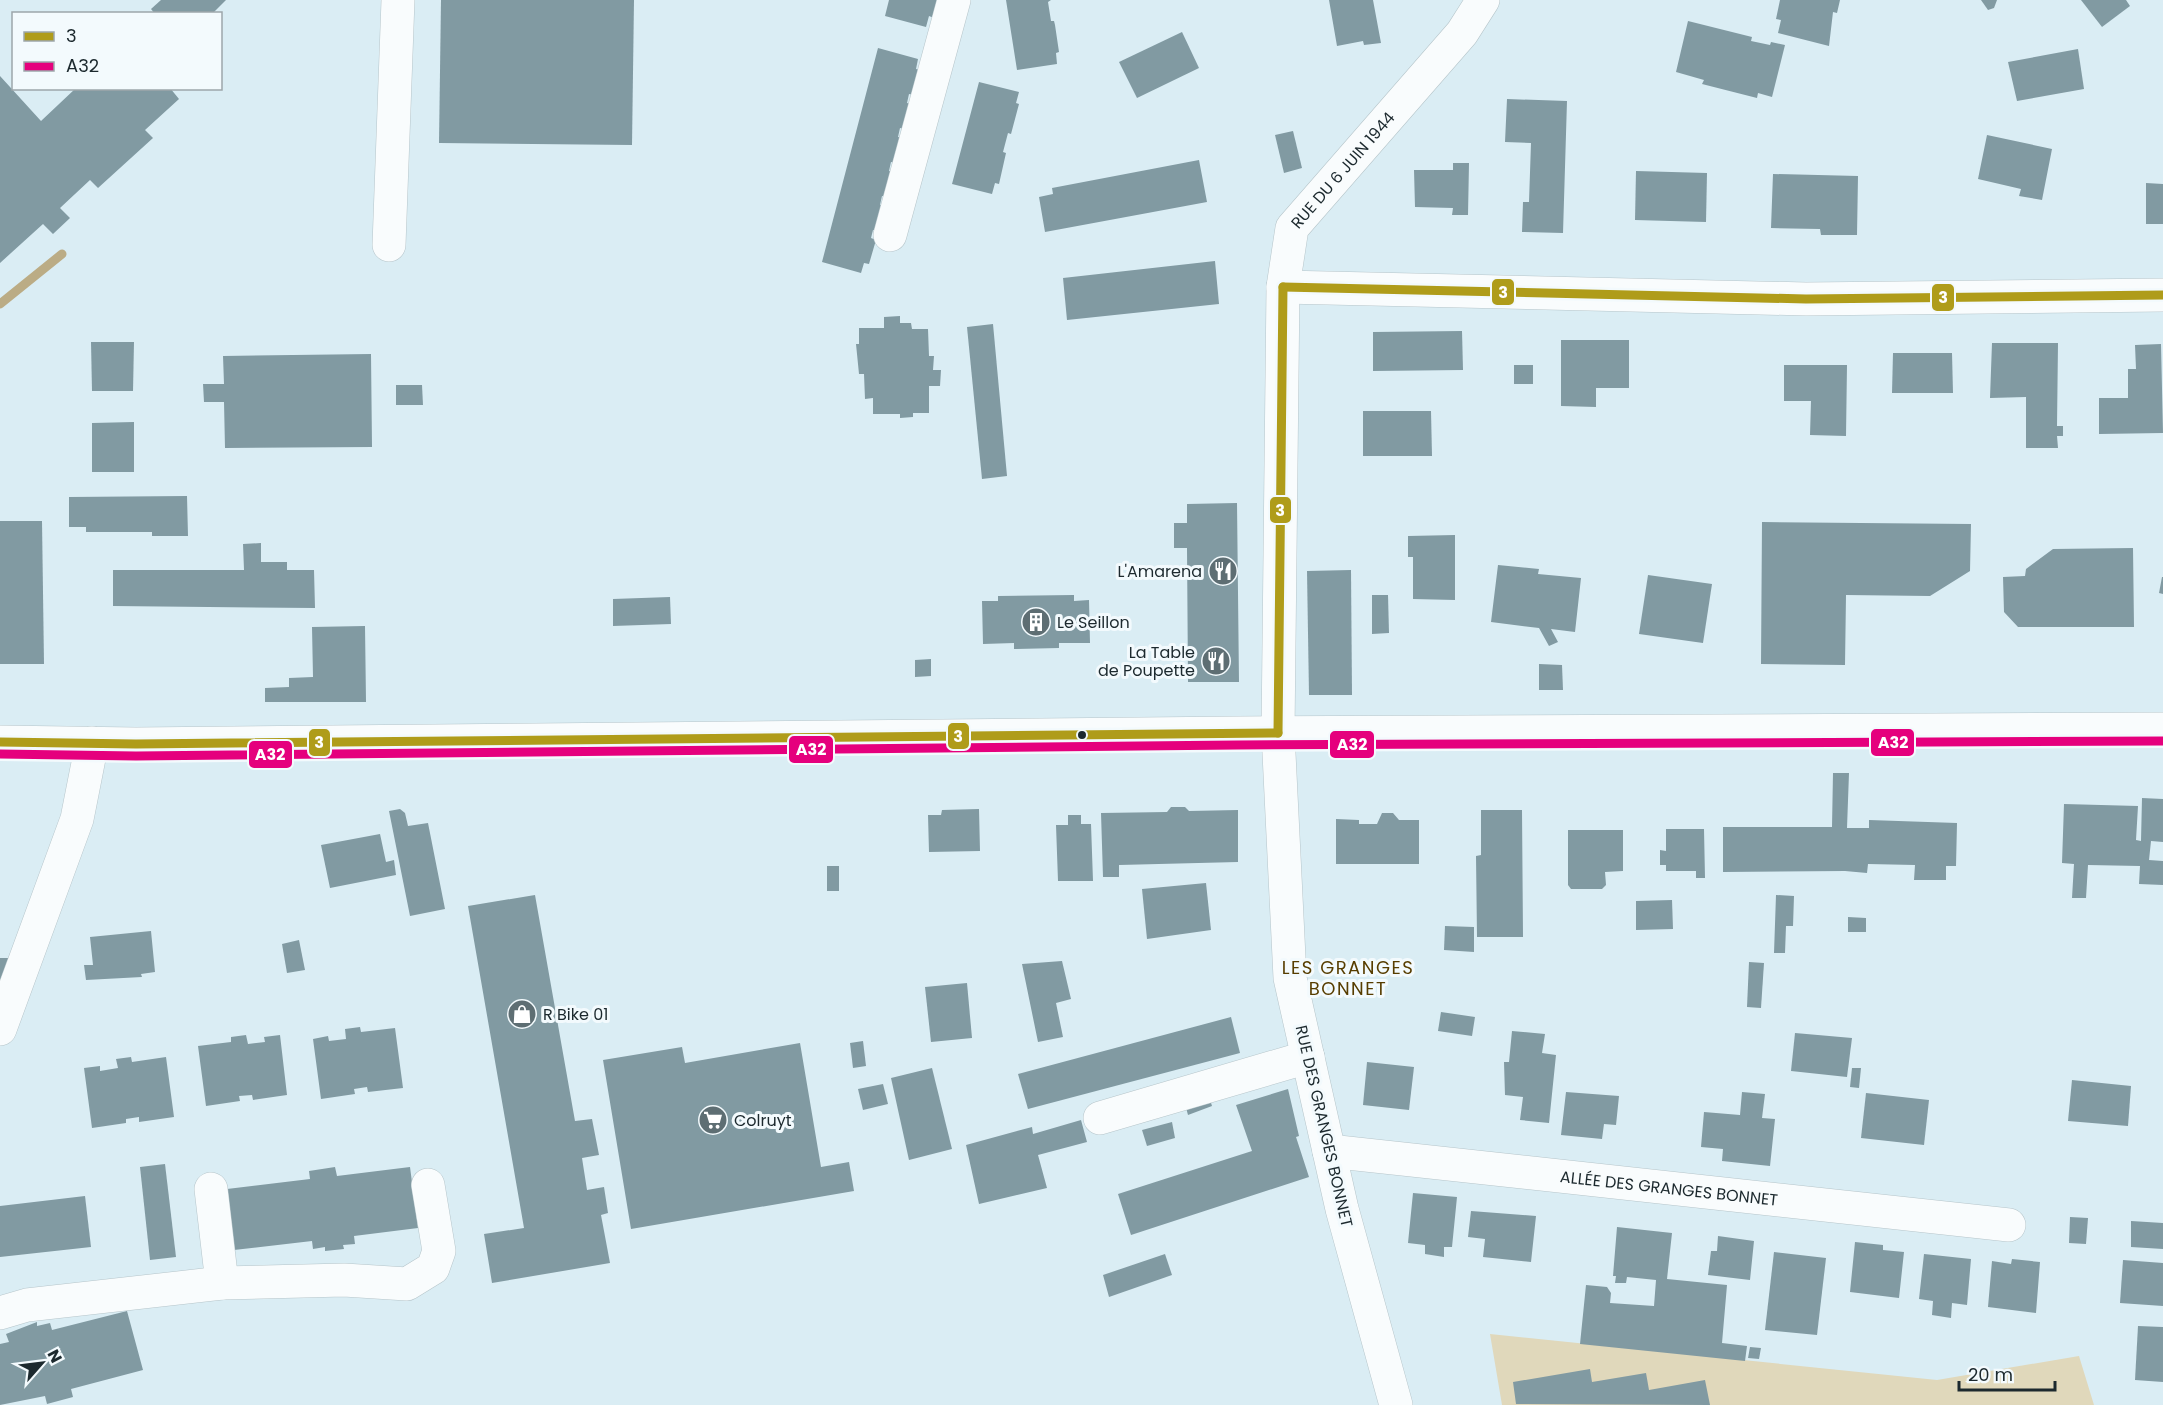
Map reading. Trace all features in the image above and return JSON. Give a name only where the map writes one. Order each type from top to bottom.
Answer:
[{"type":"street","points":[[389,245],[398,0]]},
{"type":"street","points":[[890,235],[954,0]]},
{"type":"street","name":"RUE DU 6 JUIN 1944","points":[[1278,733],[1283,287],[1292,228],[1462,33],[1483,0]]},
{"type":"street","points":[[1283,287],[1806,299],[2163,295]]},
{"type":"street","points":[[0,742],[2163,729]]},
{"type":"street","name":"RUE DES GRANGES BONNET","points":[[1278,733],[1290,978],[1342,1209],[1396,1405]]},
{"type":"street","points":[[0,1029],[77,819],[92,743]]},
{"type":"street","points":[[1100,1118],[1308,1057]]},
{"type":"street","name":"ALLÉE DES GRANGES BONNET","points":[[1329,1151],[2010,1225]]},
{"type":"street","points":[[0,1313],[27,1305],[222,1283],[344,1280],[407,1284],[433,1269],[439,1251],[428,1185]]},
{"type":"street","points":[[211,1189],[222,1283]]},
{"type":"shaded area","points":[[1490,1334],[1937,1380],[2079,1356],[2094,1405],[1502,1405]]},
{"type":"building","points":[[161,0],[226,0],[214,12],[153,12],[151,9]]},
{"type":"building","points":[[441,0],[634,0],[632,145],[439,143]]},
{"type":"building","points":[[889,0],[939,0],[934,18],[929,16],[926,27],[885,16]]},
{"type":"building","points":[[1006,0],[1051,0],[1048,2],[1051,21],[1054,21],[1055,25],[1059,52],[1056,53],[1057,64],[1017,70]]},
{"type":"building","points":[[1329,0],[1373,0],[1381,43],[1364,45],[1363,41],[1337,46]]},
{"type":"building","points":[[1780,0],[1840,0],[1837,13],[1833,12],[1829,46],[1778,33],[1781,20],[1776,19]]},
{"type":"building","points":[[1981,0],[1997,0],[1994,8],[1988,10]]},
{"type":"building","points":[[2081,0],[2126,0],[2130,6],[2102,27]]},
{"type":"building","points":[[1688,21],[1752,37],[1751,41],[1785,45],[1772,97],[1758,93],[1757,98],[1702,84],[1704,80],[1676,72]]},
{"type":"building","points":[[1182,32],[1199,68],[1137,98],[1119,62]]},
{"type":"building","points":[[878,48],[918,59],[916,69],[920,70],[914,95],[909,94],[907,103],[911,104],[905,129],[900,128],[898,137],[903,138],[896,163],[891,162],[889,171],[894,172],[887,197],[882,196],[880,205],[885,206],[879,231],[873,230],[871,238],[876,240],[869,264],[864,263],[861,273],[822,262]]},
{"type":"building","points":[[2078,49],[2084,89],[2017,101],[2008,62]]},
{"type":"building","points":[[0,76],[41,121],[74,90],[172,90],[179,99],[145,130],[153,138],[98,188],[90,180],[60,208],[70,218],[53,234],[43,224],[0,263]]},
{"type":"building","points":[[979,82],[1019,92],[1016,103],[1019,104],[1011,134],[1008,133],[1003,152],[1006,153],[999,184],[995,183],[992,194],[952,184]]},
{"type":"building","points":[[1507,99],[1567,101],[1563,233],[1522,232],[1523,202],[1529,202],[1531,143],[1505,142]]},
{"type":"building","points":[[1293,131],[1302,168],[1284,173],[1275,135]]},
{"type":"building","points":[[1987,135],[2052,149],[2042,200],[2019,196],[2021,189],[1978,179]]},
{"type":"building","points":[[1199,160],[1207,202],[1045,232],[1039,197],[1053,194],[1052,188]]},
{"type":"building","points":[[1453,163],[1469,163],[1468,215],[1452,215],[1453,208],[1415,207],[1414,170],[1453,170]]},
{"type":"building","points":[[1636,171],[1707,173],[1706,222],[1635,220]]},
{"type":"building","points":[[1773,174],[1858,176],[1857,235],[1821,235],[1820,229],[1771,228]]},
{"type":"building","points":[[2146,183],[2163,184],[2163,224],[2146,224]]},
{"type":"building","points":[[1215,261],[1219,304],[1067,320],[1063,278]]},
{"type":"building","points":[[900,316],[900,323],[911,323],[912,329],[928,329],[929,356],[934,356],[933,370],[941,370],[940,386],[929,386],[929,413],[913,413],[913,417],[900,418],[900,414],[873,414],[873,398],[865,399],[864,374],[859,374],[856,344],[859,344],[859,328],[884,328],[884,317]]},
{"type":"building","points":[[993,324],[1007,476],[982,479],[967,327]]},
{"type":"building","points":[[1462,331],[1463,370],[1373,371],[1373,332]]},
{"type":"building","points":[[1561,340],[1629,340],[1629,388],[1596,388],[1596,407],[1561,406]]},
{"type":"building","points":[[91,342],[134,342],[133,391],[92,391]]},
{"type":"building","points":[[1992,343],[2058,343],[2057,426],[2063,426],[2063,436],[2057,436],[2058,448],[2026,448],[2026,397],[1990,398]]},
{"type":"building","points":[[2161,344],[2163,433],[2099,434],[2099,398],[2128,398],[2128,369],[2136,369],[2135,345]]},
{"type":"building","points":[[1893,353],[1952,353],[1953,393],[1892,393]]},
{"type":"building","points":[[371,354],[372,447],[225,448],[224,402],[204,402],[203,384],[224,384],[223,356]]},
{"type":"building","points":[[1514,365],[1533,365],[1533,384],[1514,384]]},
{"type":"building","points":[[1784,365],[1847,365],[1846,436],[1810,435],[1811,401],[1784,401]]},
{"type":"building","points":[[396,385],[422,385],[423,405],[396,405]]},
{"type":"building","points":[[1363,411],[1431,411],[1432,456],[1363,456]]},
{"type":"building","points":[[134,422],[134,472],[92,472],[92,423]]},
{"type":"building","points":[[187,496],[188,536],[152,536],[152,532],[86,532],[86,527],[69,527],[69,497]]},
{"type":"building","points":[[1237,503],[1239,682],[1188,682],[1187,548],[1174,548],[1174,523],[1187,523],[1187,504]]},
{"type":"building","points":[[0,521],[42,521],[44,664],[0,664]]},
{"type":"building","points":[[1762,522],[1971,524],[1970,571],[1930,596],[1846,595],[1845,665],[1761,664]]},
{"type":"building","points":[[1455,535],[1455,600],[1413,599],[1413,557],[1408,557],[1408,536]]},
{"type":"building","points":[[261,543],[261,562],[287,562],[287,570],[314,570],[315,608],[113,606],[113,570],[244,570],[243,544]]},
{"type":"building","points":[[2133,548],[2134,627],[2018,627],[2004,612],[2003,577],[2025,576],[2026,569],[2053,549]]},
{"type":"building","points":[[1498,565],[1539,569],[1538,574],[1581,578],[1575,632],[1551,629],[1558,642],[1549,646],[1539,628],[1491,622]]},
{"type":"building","points":[[1351,570],[1352,695],[1309,695],[1307,571]]},
{"type":"building","points":[[1648,575],[1712,584],[1703,643],[1639,634]]},
{"type":"building","points":[[2163,577],[2163,594],[2159,593]]},
{"type":"building","name":"Le Seillon","points":[[1074,595],[1074,601],[1089,600],[1090,643],[1059,643],[1059,648],[1014,649],[1014,643],[983,644],[982,601],[998,601],[998,596]]},
{"type":"building","points":[[1372,595],[1388,595],[1389,633],[1372,634]]},
{"type":"building","points":[[670,597],[671,624],[613,626],[613,599]]},
{"type":"building","points":[[365,626],[366,702],[265,702],[265,688],[289,687],[289,678],[313,677],[312,627]]},
{"type":"building","points":[[931,659],[931,676],[915,677],[915,660]]},
{"type":"building","points":[[1539,664],[1562,665],[1563,690],[1539,690]]},
{"type":"building","points":[[1833,773],[1849,773],[1847,828],[1869,828],[1869,820],[1957,823],[1956,866],[1946,866],[1946,880],[1914,880],[1915,865],[1868,864],[1867,873],[1845,871],[1723,872],[1723,827],[1832,827]]},
{"type":"building","points":[[2142,798],[2163,799],[2163,842],[2151,841],[2149,860],[2163,861],[2163,885],[2139,884],[2140,866],[2088,865],[2086,898],[2072,898],[2074,864],[2062,863],[2064,804],[2138,806],[2136,840],[2141,841]]},
{"type":"building","points":[[1171,807],[1185,807],[1189,811],[1238,810],[1238,862],[1119,865],[1119,877],[1103,877],[1101,813],[1167,812]]},
{"type":"building","points":[[400,809],[405,813],[408,826],[428,823],[445,909],[410,916],[389,811]]},
{"type":"building","points":[[979,809],[980,851],[929,852],[928,815],[941,815],[942,810]]},
{"type":"building","points":[[1481,810],[1522,810],[1523,937],[1477,937],[1476,856],[1481,855]]},
{"type":"building","points":[[1382,813],[1393,813],[1399,820],[1419,820],[1419,864],[1336,864],[1336,819],[1359,820],[1359,824],[1377,824]]},
{"type":"building","points":[[1068,815],[1081,815],[1081,824],[1091,824],[1093,881],[1058,881],[1056,825],[1068,825]]},
{"type":"building","points":[[1666,829],[1704,829],[1705,878],[1696,878],[1696,871],[1666,871],[1666,865],[1660,865],[1660,850],[1666,851]]},
{"type":"building","points":[[1568,830],[1623,830],[1623,871],[1605,872],[1606,885],[1602,889],[1571,889],[1568,885]]},
{"type":"building","points":[[380,834],[386,862],[394,860],[396,875],[330,888],[321,845]]},
{"type":"building","points":[[827,866],[839,866],[839,891],[827,891]]},
{"type":"building","points":[[1206,883],[1211,930],[1147,939],[1142,889]]},
{"type":"building","name":"R Bike 01","points":[[535,895],[575,1121],[592,1119],[599,1155],[582,1158],[587,1190],[604,1187],[608,1213],[601,1215],[610,1263],[492,1283],[484,1234],[524,1228],[468,906]]},
{"type":"building","points":[[1776,895],[1794,896],[1793,926],[1786,926],[1785,953],[1774,953]]},
{"type":"building","points":[[1672,900],[1673,929],[1636,930],[1636,901]]},
{"type":"building","points":[[1848,917],[1866,918],[1866,932],[1848,932]]},
{"type":"building","points":[[1445,926],[1474,927],[1474,952],[1444,950]]},
{"type":"building","points":[[151,931],[155,972],[141,974],[142,977],[86,980],[84,965],[93,965],[90,937]]},
{"type":"building","points":[[299,940],[305,970],[287,973],[282,944]]},
{"type":"building","points":[[0,958],[9,958],[0,981]]},
{"type":"building","points":[[1062,961],[1071,999],[1056,1003],[1063,1037],[1038,1042],[1022,964]]},
{"type":"building","points":[[1749,962],[1764,963],[1761,1008],[1747,1007]]},
{"type":"building","points":[[967,983],[972,1038],[931,1042],[925,987]]},
{"type":"building","points":[[1441,1012],[1475,1017],[1472,1036],[1438,1031]]},
{"type":"building","points":[[1231,1017],[1240,1053],[1028,1109],[1018,1074]]},
{"type":"building","points":[[360,1027],[361,1032],[395,1028],[403,1088],[368,1092],[367,1087],[354,1089],[355,1094],[321,1099],[313,1039],[328,1036],[329,1041],[346,1039],[345,1029]]},
{"type":"building","points":[[1512,1031],[1545,1034],[1542,1053],[1556,1055],[1549,1123],[1520,1120],[1523,1097],[1505,1095],[1504,1062],[1509,1062]]},
{"type":"building","points":[[1795,1033],[1852,1038],[1847,1077],[1791,1071]]},
{"type":"building","points":[[246,1035],[248,1044],[265,1042],[264,1037],[280,1035],[287,1095],[253,1100],[252,1095],[239,1096],[240,1101],[206,1106],[198,1046],[231,1042],[231,1037]]},
{"type":"building","points":[[863,1041],[866,1066],[853,1068],[850,1043]]},
{"type":"building","name":"Colruyt","points":[[800,1043],[821,1167],[849,1162],[854,1191],[631,1229],[603,1060],[682,1047],[685,1063]]},
{"type":"building","points":[[131,1057],[132,1062],[166,1057],[174,1117],[139,1122],[139,1117],[126,1119],[126,1123],[92,1128],[84,1068],[100,1066],[100,1071],[118,1068],[116,1059]]},
{"type":"building","points":[[1367,1062],[1414,1067],[1409,1110],[1363,1105]]},
{"type":"building","points":[[932,1068],[952,1149],[909,1160],[891,1078]]},
{"type":"building","points":[[1852,1068],[1861,1068],[1859,1088],[1850,1087]]},
{"type":"building","points":[[2072,1080],[2131,1086],[2128,1126],[2068,1121]]},
{"type":"building","points":[[883,1084],[888,1104],[863,1110],[858,1089]]},
{"type":"building","points":[[1288,1089],[1299,1136],[1296,1137],[1309,1177],[1131,1235],[1118,1194],[1252,1151],[1236,1105]]},
{"type":"building","points":[[1566,1092],[1619,1096],[1616,1125],[1604,1124],[1602,1139],[1561,1135]]},
{"type":"building","points":[[1742,1092],[1765,1094],[1762,1118],[1775,1119],[1770,1166],[1722,1161],[1723,1149],[1701,1147],[1704,1112],[1740,1115]]},
{"type":"building","points":[[1208,1093],[1212,1106],[1188,1115],[1184,1100]]},
{"type":"building","points":[[1866,1093],[1929,1100],[1924,1145],[1861,1138]]},
{"type":"building","points":[[1081,1120],[1087,1142],[1038,1155],[1047,1188],[979,1204],[966,1145],[1032,1127],[1033,1134]]},
{"type":"building","points":[[1172,1122],[1175,1138],[1147,1146],[1142,1130]]},
{"type":"building","points":[[165,1164],[176,1257],[150,1260],[140,1167]]},
{"type":"building","points":[[335,1167],[337,1176],[410,1167],[418,1228],[354,1236],[355,1244],[343,1245],[344,1249],[325,1251],[325,1247],[313,1249],[312,1241],[234,1250],[227,1189],[310,1179],[309,1171]]},
{"type":"building","points":[[1413,1193],[1457,1197],[1452,1247],[1444,1247],[1444,1257],[1425,1254],[1425,1245],[1408,1243]]},
{"type":"building","points":[[85,1196],[91,1247],[0,1257],[0,1206]]},
{"type":"building","points":[[1471,1211],[1536,1216],[1531,1262],[1483,1257],[1485,1239],[1468,1237]]},
{"type":"building","points":[[2070,1217],[2088,1218],[2086,1244],[2069,1243]]},
{"type":"building","points":[[2131,1221],[2163,1223],[2163,1249],[2131,1247]]},
{"type":"building","points":[[1617,1227],[1672,1233],[1667,1279],[1727,1285],[1722,1343],[1747,1346],[1745,1361],[1580,1344],[1586,1285],[1607,1287],[1611,1293],[1610,1303],[1654,1306],[1656,1280],[1627,1277],[1626,1283],[1615,1283],[1616,1276],[1613,1276]]},
{"type":"building","points":[[1718,1236],[1754,1241],[1750,1280],[1708,1275],[1711,1251],[1717,1251]]},
{"type":"building","points":[[1855,1242],[1883,1245],[1883,1250],[1904,1252],[1899,1298],[1850,1292]]},
{"type":"building","points":[[1774,1252],[1826,1258],[1817,1335],[1765,1330]]},
{"type":"building","points":[[1165,1254],[1172,1275],[1109,1297],[1103,1275]]},
{"type":"building","points":[[1924,1254],[1971,1259],[1967,1305],[1952,1303],[1951,1318],[1932,1315],[1933,1301],[1919,1299]]},
{"type":"building","points":[[2012,1259],[2040,1262],[2036,1313],[1988,1307],[1992,1261],[2011,1264]]},
{"type":"building","points":[[2123,1260],[2163,1263],[2163,1306],[2120,1303]]},
{"type":"building","points":[[127,1311],[143,1370],[71,1389],[73,1397],[47,1404],[45,1396],[0,1405],[0,1344],[9,1342],[6,1334],[37,1322],[37,1326],[50,1323],[52,1330]]},
{"type":"building","points":[[2138,1326],[2163,1327],[2163,1382],[2135,1380]]},
{"type":"building","points":[[1750,1347],[1761,1348],[1759,1359],[1748,1358]]},
{"type":"building","points":[[1590,1369],[1592,1382],[1646,1373],[1649,1390],[1705,1380],[1710,1405],[1516,1404],[1513,1382]]},
{"type":"waterway","points":[[0,304],[62,254]]},
{"type":"transit line","name":"3","points":[[1283,287],[1806,299],[2163,295]]},
{"type":"transit line","name":"3","points":[[1278,733],[1283,287]]},
{"type":"transit line","name":"3","points":[[0,742],[136,744],[1278,733]]},
{"type":"transit line","name":"A32","points":[[0,754],[136,756],[1237,745],[2163,741]]},
{"type":"place","name":"L'Amarena","points":[[1223,571]]},
{"type":"place","name":"Le Seillon","points":[[1036,622]]},
{"type":"place","name":"La Table de Poupette","points":[[1216,661]]},
{"type":"place","name":"R Bike 01","points":[[522,1014]]},
{"type":"place","name":"Colruyt","points":[[713,1120]]},
{"type":"district","name":"LES GRANGES BONNET","points":[[1348,977]]}]
